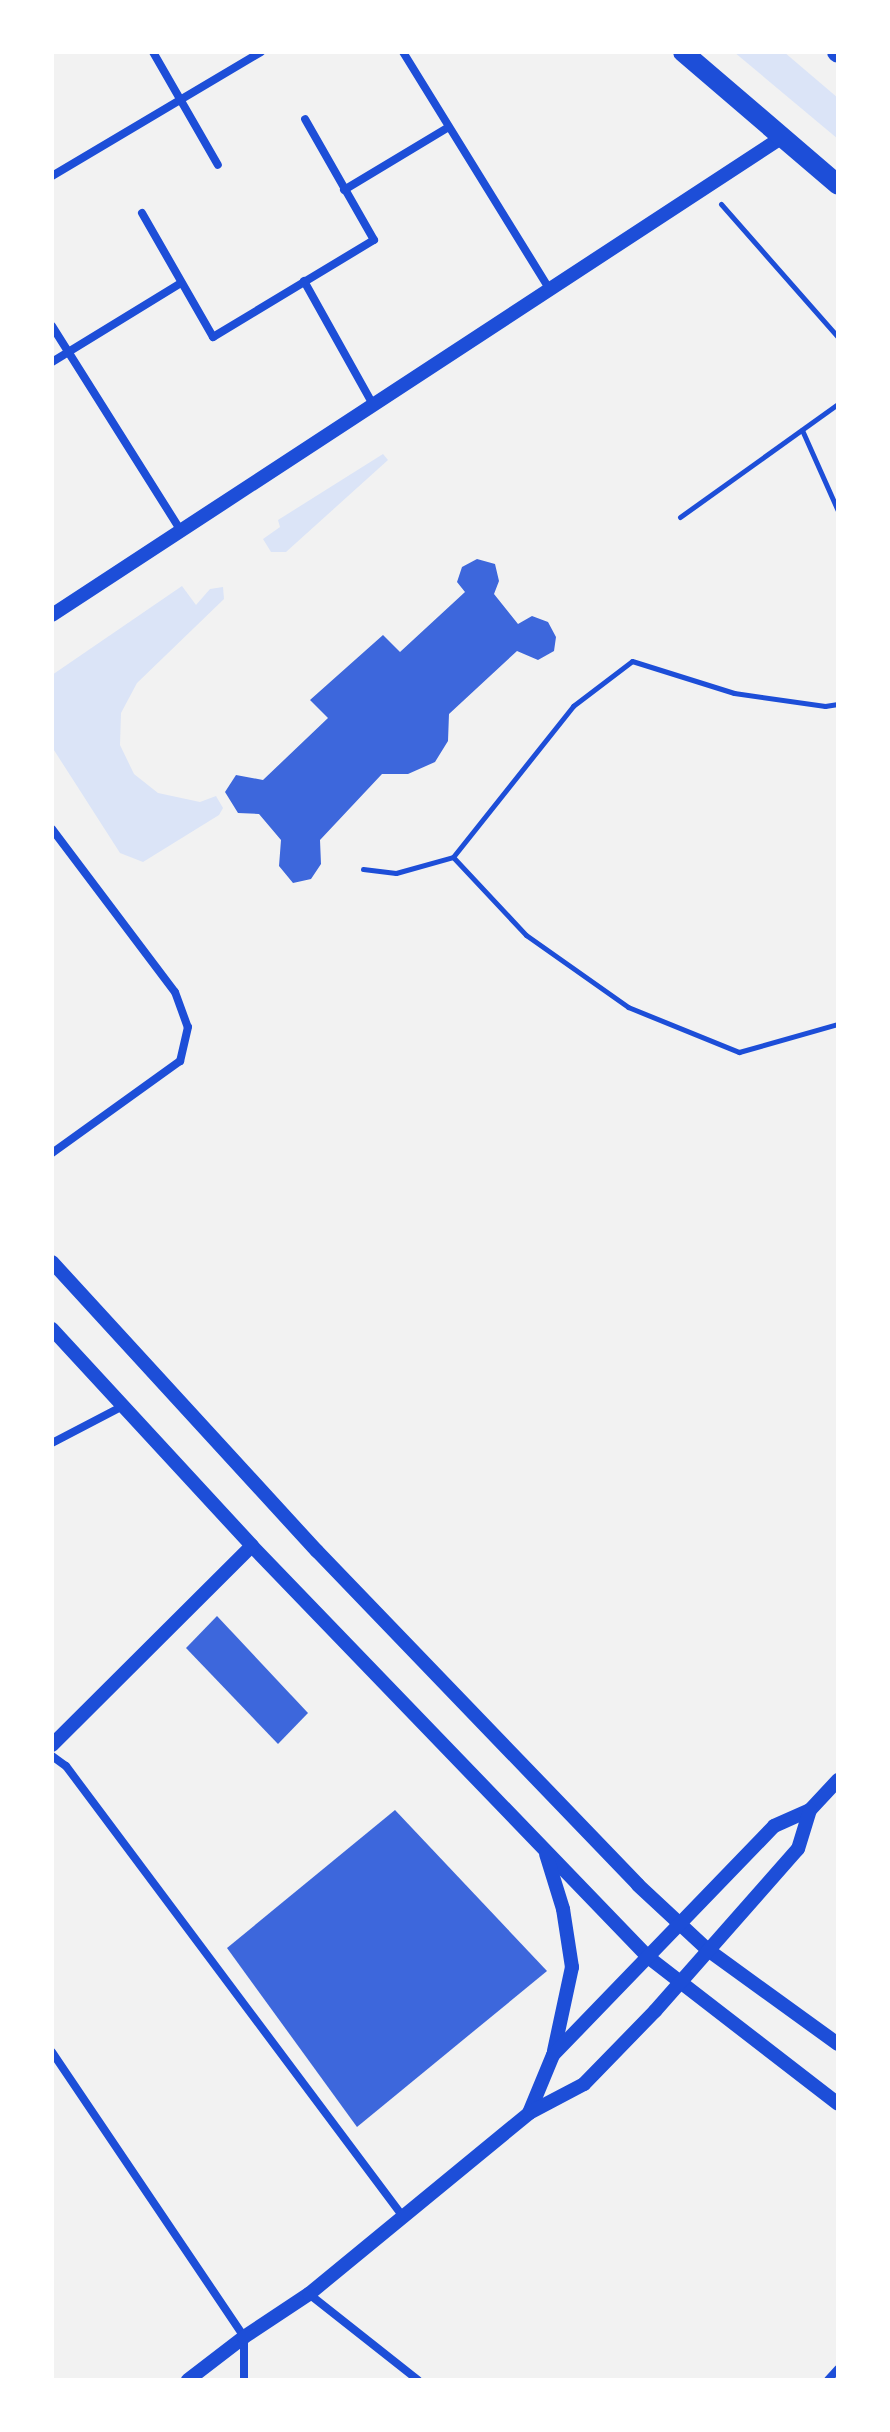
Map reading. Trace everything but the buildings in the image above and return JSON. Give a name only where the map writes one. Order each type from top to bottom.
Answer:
[{"type":"main road","points":[[683,52],[838,185]]},
{"type":"street","points":[[153,52],[218,165]]},
{"type":"street","points":[[52,176],[261,52]]},
{"type":"street","points":[[403,52],[551,290]]},
{"type":"street","points":[[142,213],[213,337],[374,240],[305,119]]},
{"type":"street","points":[[344,190],[449,127]]},
{"type":"street","points":[[52,615],[784,136]]},
{"type":"street","points":[[304,281],[374,406]]},
{"type":"street","points":[[52,362],[181,283]]},
{"type":"street","points":[[52,326],[181,531]]},
{"type":"street","points":[[52,829],[175,992],[188,1027],[180,1061],[52,1153]]},
{"type":"street","points":[[52,1262],[317,1551],[678,1924],[708,1950],[838,2044]]},
{"type":"street","points":[[52,1329],[252,1546],[648,1957],[838,2104]]},
{"type":"street","points":[[52,1443],[123,1406]]},
{"type":"street","points":[[52,1745],[252,1546]]},
{"type":"street","points":[[52,1756],[66,1766],[404,2218]]},
{"type":"street","points":[[553,2055],[774,1826],[810,1810],[838,1780]]},
{"type":"street","points":[[188,2380],[244,2337],[309,2294],[529,2113],[584,2084],[798,1849],[810,1810]]},
{"type":"street","points":[[529,2113],[553,2055],[572,1967],[563,1909],[545,1849]]},
{"type":"street","points":[[52,2052],[244,2337],[244,2380]]},
{"type":"street","points":[[309,2294],[418,2380]]},
{"type":"street","points":[[830,2379],[838,2369]]},
{"type":"path","points":[[707,188],[838,337]]},
{"type":"path","points":[[680,517],[838,404]]},
{"type":"path","points":[[802,430],[838,511]]},
{"type":"path","points":[[363,869],[396,873],[453,857],[573,706],[632,661],[734,693],[825,706],[838,704]]},
{"type":"path","points":[[453,857],[526,935],[628,1007],[739,1052],[838,1024]]},
{"type":"shaded area","points":[[734,52],[784,52],[838,98],[838,139]]},
{"type":"shaded area","points":[[383,454],[388,460],[286,552],[271,552],[263,539],[280,527],[278,520]]},
{"type":"shaded area","points":[[182,586],[196,605],[210,589],[223,587],[224,599],[137,683],[121,713],[120,745],[134,774],[158,793],[200,802],[216,796],[223,808],[219,815],[143,862],[120,853],[52,747],[52,675]]}]
